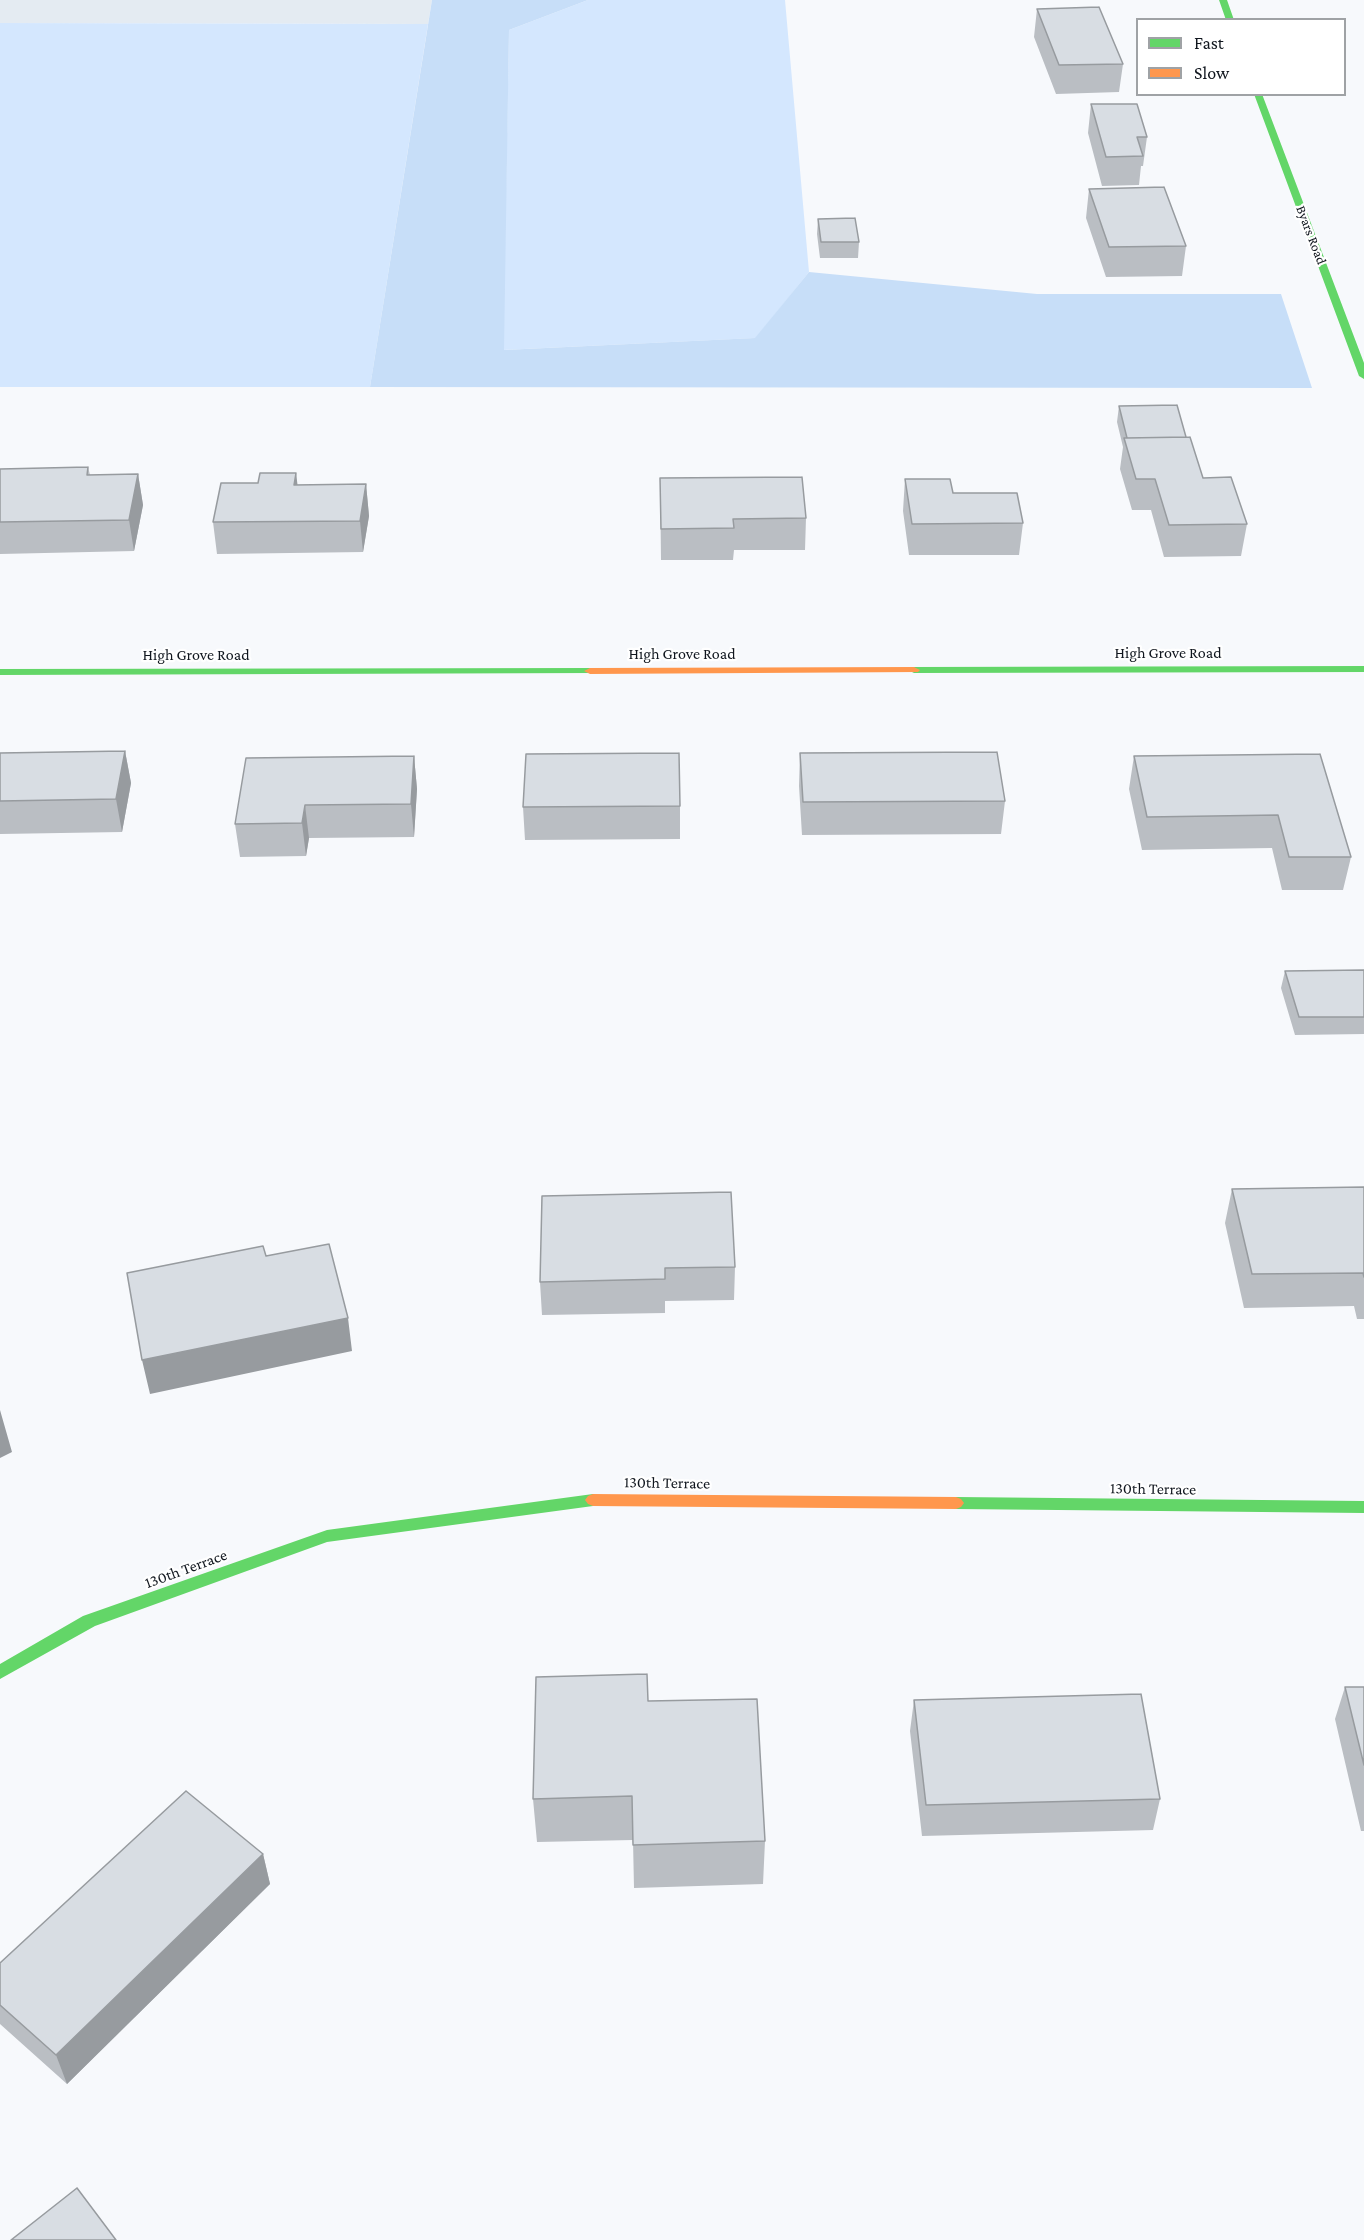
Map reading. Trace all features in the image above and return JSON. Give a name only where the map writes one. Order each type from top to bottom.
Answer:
[{"type":"street","points":[[1223,0],[1229,18]]},
{"type":"street","name":"Byars Road","points":[[1259,96],[1364,376]]},
{"type":"street","name":"High Grove Road","points":[[0,672],[1364,669]]},
{"type":"street","name":"130th Terrace","points":[[0,1672],[89,1621],[327,1536],[604,1499],[1364,1508]]},
{"type":"shaded area","points":[[0,0],[432,0],[428,24],[0,23]]},
{"type":"shaded area","points":[[432,0],[588,0],[509,30],[504,350],[755,338],[809,272],[1037,294],[1281,294],[1312,388],[370,387]]},
{"type":"shaded area","points":[[588,0],[785,0],[809,272],[756,338],[503,350],[509,30]]},
{"type":"shaded area","points":[[0,23],[428,24],[370,387],[0,387]]},
{"type":"building","points":[[1099,7],[1123,64],[1059,65],[1037,9]]},
{"type":"building","points":[[1091,104],[1137,104],[1147,137],[1137,137],[1143,156],[1106,157]]},
{"type":"building","points":[[1164,187],[1186,246],[1109,247],[1089,189]]},
{"type":"building","points":[[855,218],[859,242],[821,242],[818,219]]},
{"type":"building","points":[[1177,405],[1186,437],[1127,438],[1119,406]]},
{"type":"building","points":[[1190,437],[1203,478],[1231,477],[1247,524],[1169,525],[1155,479],[1136,479],[1124,438]]},
{"type":"building","points":[[88,467],[87,475],[138,474],[129,520],[0,522],[0,469]]},
{"type":"building","points":[[260,473],[296,473],[294,485],[366,484],[360,521],[213,522],[221,483],[258,483]]},
{"type":"building","points":[[802,477],[806,518],[733,519],[734,528],[661,529],[660,478]]},
{"type":"building","points":[[905,479],[950,479],[953,493],[1017,493],[1023,523],[912,524]]},
{"type":"building","points":[[125,751],[116,799],[0,801],[0,753]]},
{"type":"building","points":[[997,752],[1005,801],[803,802],[800,753]]},
{"type":"building","points":[[679,753],[680,806],[523,807],[526,754]]},
{"type":"building","points":[[1320,754],[1351,857],[1289,857],[1278,815],[1147,817],[1134,756]]},
{"type":"building","points":[[414,756],[411,804],[305,805],[302,823],[235,824],[246,758]]},
{"type":"building","points":[[1364,970],[1364,1017],[1299,1017],[1285,971]]},
{"type":"building","points":[[1364,1187],[1364,1277],[1363,1273],[1252,1274],[1232,1189]]},
{"type":"building","points":[[731,1192],[735,1267],[665,1268],[665,1279],[540,1282],[542,1196]]},
{"type":"building","points":[[329,1244],[348,1318],[142,1360],[127,1273],[263,1246],[266,1256]]},
{"type":"building","points":[[647,1674],[648,1701],[757,1699],[765,1841],[633,1845],[632,1796],[533,1799],[536,1677]]},
{"type":"building","points":[[1345,1687],[1364,1687],[1364,1765]]},
{"type":"building","points":[[1141,1694],[1160,1799],[926,1805],[914,1700]]},
{"type":"building","points":[[186,1791],[263,1854],[56,2055],[0,2005],[0,1963]]},
{"type":"building","points":[[77,2188],[116,2240],[11,2240]]},
{"type":"traffic: fast","points":[[1223,0],[1229,18]]},
{"type":"traffic: fast","points":[[1259,96],[1364,376]]},
{"type":"traffic: fast","points":[[914,670],[1364,669]]},
{"type":"traffic: fast","points":[[0,672],[590,671]]},
{"type":"traffic: fast","points":[[0,1672],[89,1621],[327,1536],[593,1500]]},
{"type":"traffic: fast","points":[[956,1503],[1364,1507]]},
{"type":"traffic: slow","points":[[590,671],[914,670]]},
{"type":"traffic: slow","points":[[593,1500],[956,1503]]}]
